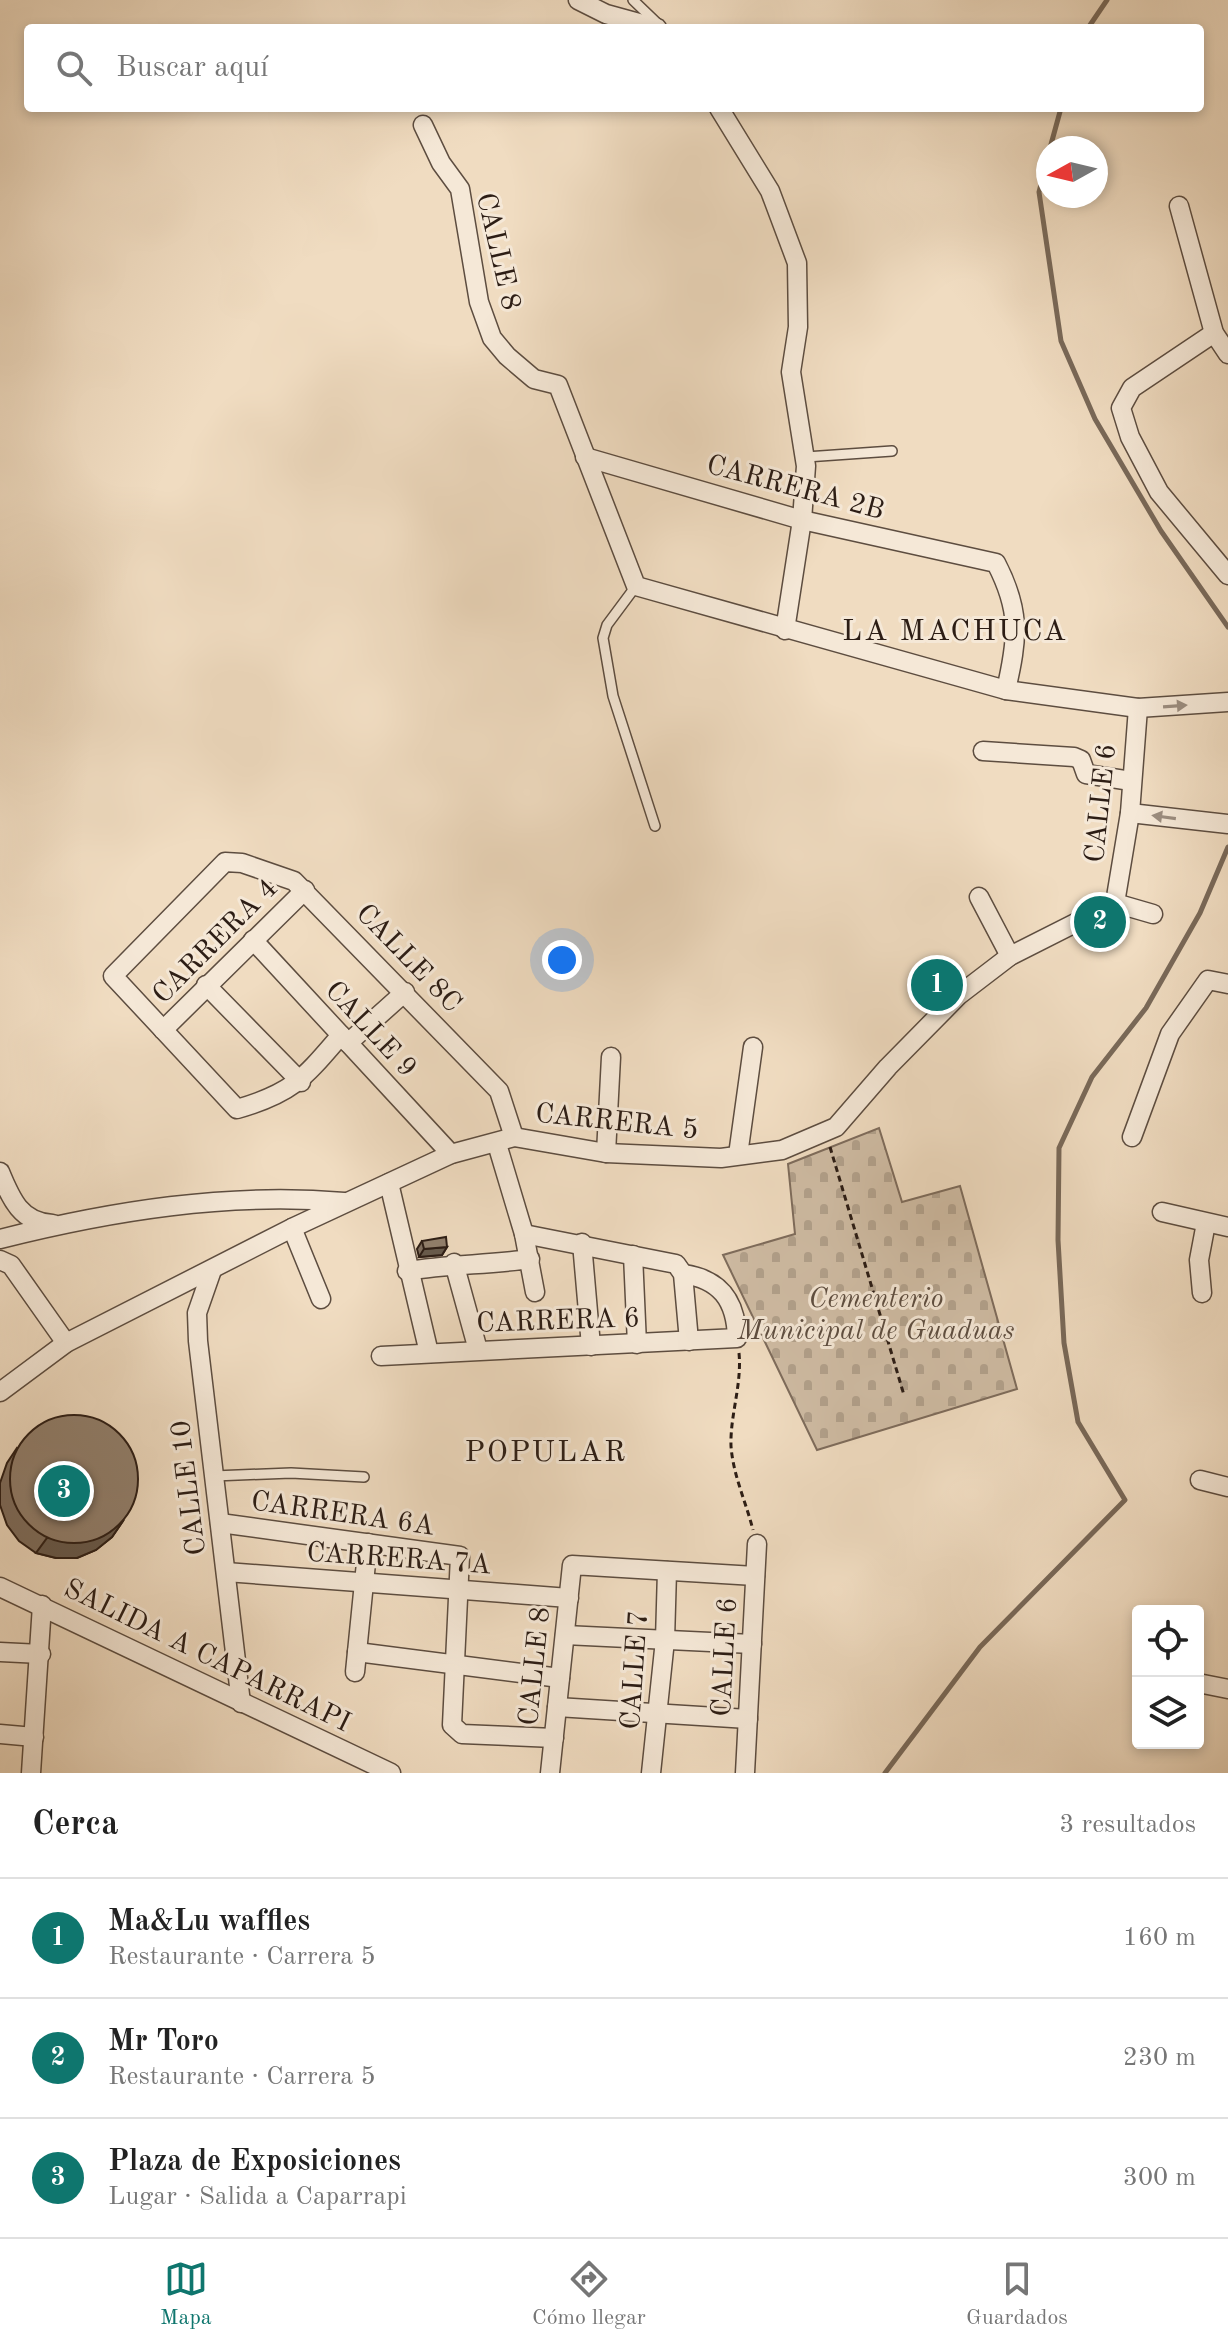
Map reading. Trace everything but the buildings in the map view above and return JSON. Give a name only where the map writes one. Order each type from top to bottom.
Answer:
[{"type":"street","points":[[578,0],[606,14],[644,24]]},
{"type":"street","points":[[721,112],[770,191],[792,249],[800,289],[791,372],[806,457],[802,520],[785,630]]},
{"type":"street","name":"CALLE 8","points":[[423,125],[441,163],[460,189],[479,302],[492,338],[534,379],[558,385],[636,586]]},
{"type":"street","points":[[1179,206],[1214,333],[1228,354]]},
{"type":"street","points":[[1214,333],[1132,388],[1121,408],[1130,437],[1159,492],[1228,575]]},
{"type":"street","name":"CARRERA 2B","points":[[585,457],[802,520],[996,563],[1013,595],[1015,627],[1006,690]]},
{"type":"street","points":[[636,586],[1006,690],[1138,708],[1220,703]]},
{"type":"street","name":"CALLE 6","points":[[1115,903],[1130,813],[1138,708]]},
{"type":"street","points":[[983,751],[1074,757],[1081,760],[1086,774],[1131,781]]},
{"type":"street","points":[[1130,813],[1228,824]]},
{"type":"street","name":"CALLE 8C","points":[[163,1030],[113,976],[225,862],[242,863],[294,881],[405,992],[499,1091],[506,1140]]},
{"type":"street","name":"CARRERA 4","points":[[163,1030],[305,890]]},
{"type":"street","points":[[979,897],[1010,956]]},
{"type":"street","points":[[1115,903],[1153,914]]},
{"type":"street","name":"CARRERA 5","points":[[0,1392],[66,1343],[292,1228],[451,1154],[506,1140],[606,1153],[738,1155],[782,1150],[836,1127],[888,1067],[959,995],[1010,956],[1115,903]]},
{"type":"street","name":"CALLE 9","points":[[253,940],[451,1154]]},
{"type":"street","points":[[1132,1137],[1170,1034],[1208,980],[1228,984]]},
{"type":"street","points":[[206,985],[301,1082]]},
{"type":"street","points":[[163,1030],[237,1109],[271,1099],[301,1082],[344,1039],[405,992]]},
{"type":"street","points":[[738,1155],[753,1047]]},
{"type":"street","points":[[606,1153],[611,1057]]},
{"type":"street","points":[[506,1140],[535,1292]]},
{"type":"street","points":[[0,1172],[16,1208],[37,1224],[65,1224]]},
{"type":"street","points":[[389,1183],[407,1271],[429,1353]]},
{"type":"street","points":[[0,1239],[126,1211],[300,1199],[347,1202]]},
{"type":"street","points":[[1162,1212],[1228,1227]]},
{"type":"street","points":[[1202,1293],[1199,1260],[1206,1223]]},
{"type":"street","points":[[292,1228],[321,1299]]},
{"type":"street","points":[[524,1234],[633,1255],[703,1277],[718,1285],[737,1319],[737,1338]]},
{"type":"street","points":[[582,1243],[591,1346]]},
{"type":"street","points":[[633,1255],[637,1344]]},
{"type":"street","points":[[407,1271],[454,1263],[493,1264],[530,1259]]},
{"type":"street","points":[[0,1260],[11,1265],[66,1343]]},
{"type":"street","points":[[454,1263],[478,1350]]},
{"type":"street","points":[[679,1269],[689,1341]]},
{"type":"street","name":"CALLE 10","points":[[212,1270],[197,1313],[241,1703]]},
{"type":"street","name":"CARRERA 6","points":[[381,1356],[737,1338]]},
{"type":"street","points":[[1200,1480],[1228,1487]]},
{"type":"street","name":"CARRERA 6A","points":[[220,1523],[460,1556],[459,1590]]},
{"type":"street","points":[[355,1672],[368,1543]]},
{"type":"street","name":"CALLE 6","points":[[745,1773],[757,1544]]},
{"type":"street","name":"CALLE 8","points":[[550,1773],[572,1565],[667,1571]]},
{"type":"street","points":[[667,1571],[755,1576]]},
{"type":"street","name":"CALLE 7","points":[[651,1773],[665,1640],[667,1571]]},
{"type":"street","name":"CARRERA 7A","points":[[226,1572],[569,1598]]},
{"type":"street","name":"SALIDA A CAPARRAPI","points":[[0,1587],[391,1773]]},
{"type":"street","points":[[459,1590],[451,1720],[462,1734],[554,1738]]},
{"type":"street","points":[[31,1773],[42,1605]]},
{"type":"street","points":[[565,1635],[752,1644]]},
{"type":"street","points":[[0,1652],[41,1654]]},
{"type":"street","points":[[357,1652],[560,1678]]},
{"type":"street","points":[[1204,1684],[1228,1689]]},
{"type":"street","points":[[557,1707],[748,1719]]},
{"type":"street","points":[[0,1734],[34,1737]]},
{"type":"lane","points":[[633,0],[655,24]]},
{"type":"lane","points":[[806,457],[892,451]]},
{"type":"lane","points":[[636,586],[607,625],[603,638],[613,696],[655,826]]},
{"type":"lane","points":[[214,1476],[291,1473],[364,1477]]},
{"type":"path","points":[[825,1131],[904,1395]]},
{"type":"path","points":[[737,1338],[741,1378],[731,1443],[736,1476],[757,1544]]},
{"type":"green space","name":"Cementerio Municipal de Guaduas","points":[[879,1128],[902,1202],[960,1186],[1017,1389],[817,1450],[723,1255],[795,1234],[788,1164]]},
{"type":"waterway","points":[[1091,24],[1107,0]]},
{"type":"waterway","points":[[1053,136],[1060,112]]},
{"type":"waterway","points":[[1041,208],[1061,341],[1095,419],[1161,531],[1228,627]]},
{"type":"waterway","points":[[885,1773],[980,1647],[1125,1500],[1078,1422],[1064,1343],[1058,1240],[1059,1148],[1092,1077],[1146,1008],[1200,913],[1228,847]]},
{"type":"place","name":"Mr Toro","points":[[1100,922]]},
{"type":"place","name":"Ma&Lu waffles","points":[[937,985]]},
{"type":"place","name":"Plaza de Exposiciones","points":[[64,1491]]},
{"type":"district","name":"LA MACHUCA","points":[[955,630]]},
{"type":"district","name":"POPULAR","points":[[546,1451]]}]
